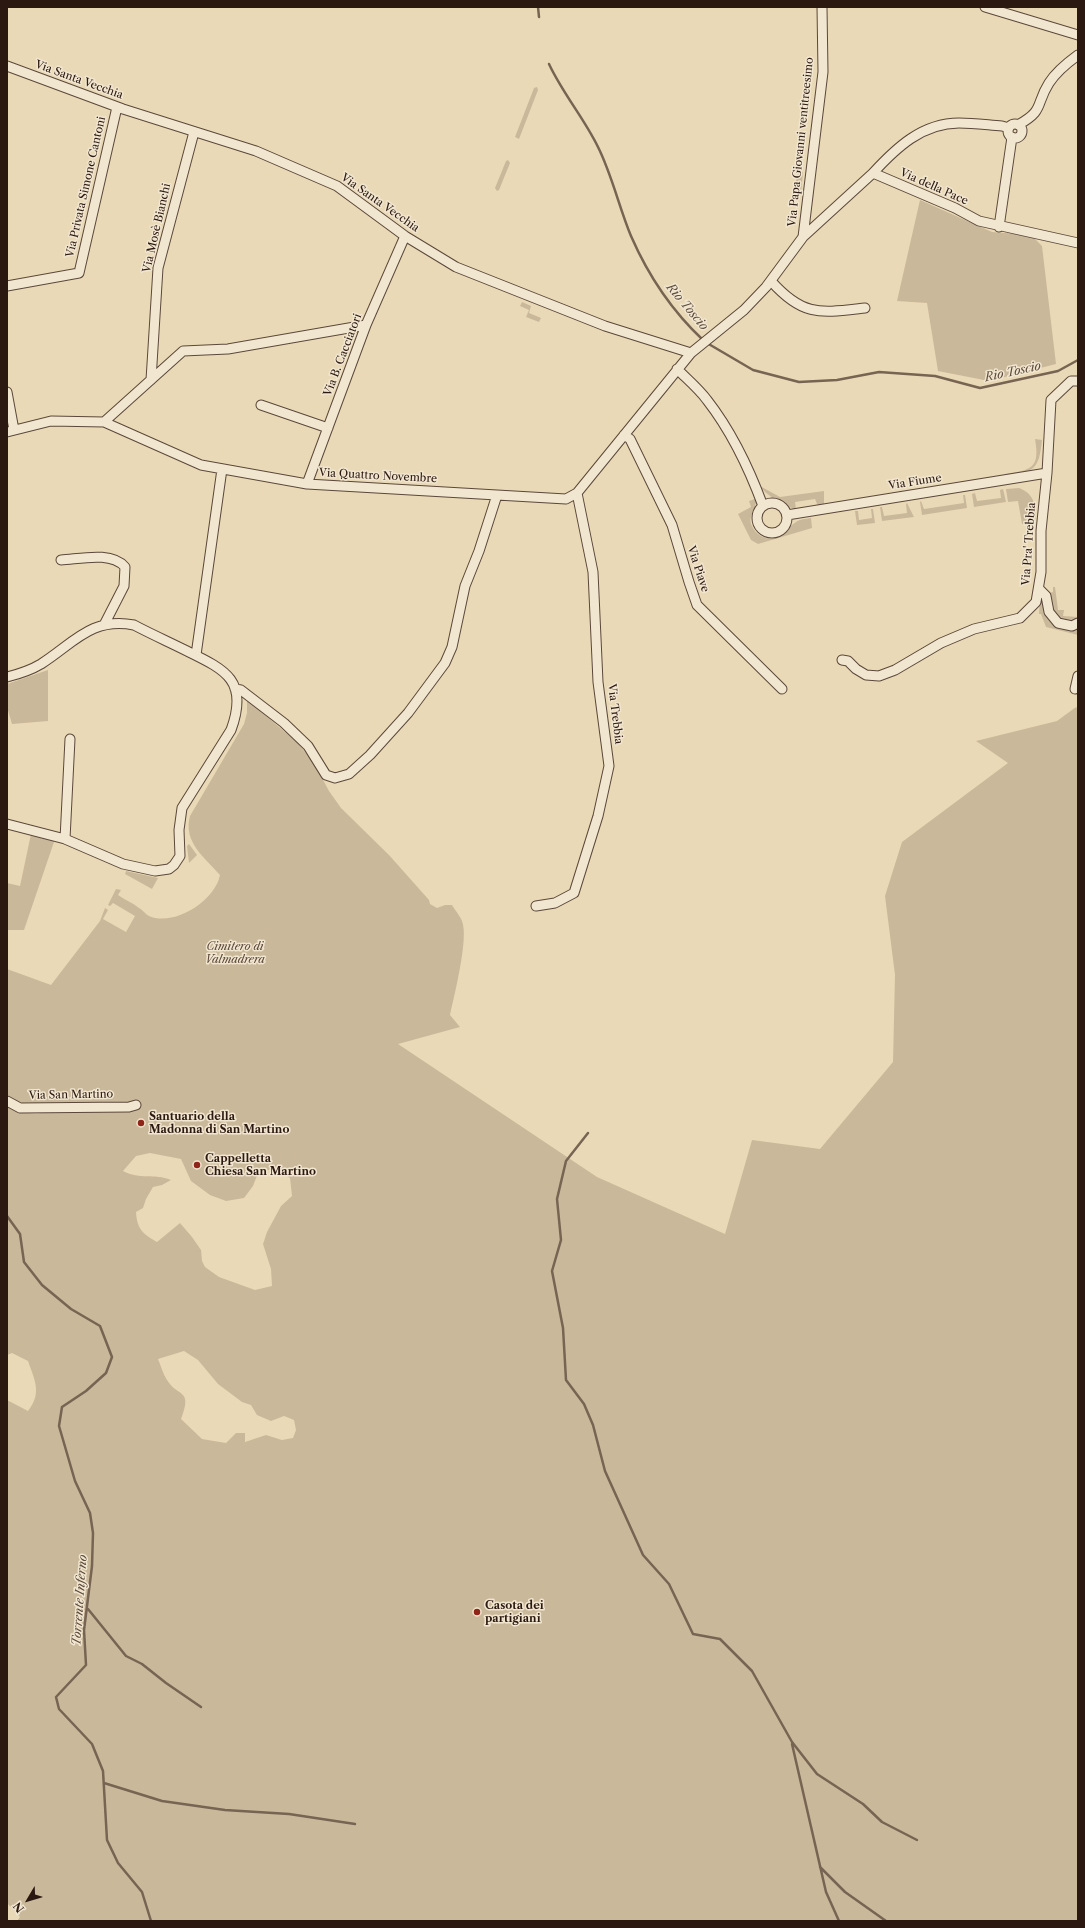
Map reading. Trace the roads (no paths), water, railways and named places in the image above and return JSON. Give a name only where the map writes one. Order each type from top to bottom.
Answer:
[{"type":"street","name":"Via Papa Giovanni ventitreesimo","points":[[691,353],[744,310],[771,281],[803,237],[823,72],[822,7]]},
{"type":"street","points":[[985,7],[1078,35]]},
{"type":"street","points":[[1009,128],[1035,114],[1049,83],[1062,68],[1078,55]]},
{"type":"street","name":"Via Santa Vecchia","points":[[7,66],[117,107],[256,151],[337,186],[405,236],[456,267],[605,326],[691,353]]},
{"type":"street","name":"Via Privata Simone Cantoni","points":[[7,286],[78,273],[117,107]]},
{"type":"street","points":[[803,237],[899,147],[921,131],[945,124],[958,123],[1002,126],[1009,128]]},
{"type":"street","points":[[1012,138],[1016,138],[1021,135],[1022,129],[1018,124]]},
{"type":"street","points":[[999,227],[1012,138],[1008,132],[1009,128]]},
{"type":"street","name":"Via Mosè Bianchi","points":[[151,380],[158,268],[194,132]]},
{"type":"street","name":"Via della Pace","points":[[873,173],[955,208],[979,221],[999,227],[1078,243]]},
{"type":"street","name":"Via B. Cacciatori","points":[[307,484],[366,325],[405,236]]},
{"type":"street","points":[[771,281],[785,297],[800,306],[818,312],[865,308]]},
{"type":"street","points":[[104,422],[183,351],[228,349],[366,325]]},
{"type":"street","points":[[577,494],[691,353]]},
{"type":"street","points":[[677,369],[706,399],[730,433],[750,472],[763,506]]},
{"type":"street","name":"Via Pra' Trebbia","points":[[842,660],[848,661],[856,669],[866,675],[879,676],[895,670],[941,642],[974,629],[1020,618],[1036,602],[1041,572],[1040,532],[1047,473],[1051,400],[1071,381],[1078,381]]},
{"type":"street","points":[[7,392],[10,431]]},
{"type":"street","points":[[261,405],[328,428]]},
{"type":"street","name":"Via Quattro Novembre","points":[[10,431],[51,421],[104,422],[201,465],[307,484],[566,499],[577,494]]},
{"type":"street","name":"Via Piave","points":[[624,435],[630,439],[672,525],[688,582],[697,605],[782,689]]},
{"type":"street","points":[[196,655],[222,469]]},
{"type":"street","name":"Via Fiume","points":[[787,516],[1047,473]]},
{"type":"street","name":"Via Trebbia","points":[[536,906],[555,903],[574,893],[598,816],[609,766],[598,682],[593,572],[577,494]]},
{"type":"street","points":[[235,689],[241,690],[284,723],[308,746],[326,775],[335,778],[349,774],[370,755],[408,713],[445,663],[452,648],[465,586],[479,551],[497,495]]},
{"type":"street","points":[[774,503],[780,506],[787,516],[787,521],[781,530],[776,532],[765,531],[757,522],[758,511],[763,506],[774,503]]},
{"type":"street","points":[[62,560],[115,559],[125,567],[124,586],[104,625]]},
{"type":"street","points":[[1039,589],[1046,596],[1049,612],[1058,623],[1072,626],[1078,623]]},
{"type":"street","points":[[7,677],[25,672],[41,664],[88,630],[104,625],[120,623],[134,625],[218,666],[231,680],[237,696],[236,717],[231,730],[182,808],[179,830],[180,856],[174,865],[162,870],[123,864],[65,839],[7,824]]},
{"type":"street","points":[[1075,689],[1078,676]]},
{"type":"street","points":[[65,839],[70,739]]},
{"type":"street","name":"Via San Martino","points":[[7,1101],[20,1108],[136,1105]]},
{"type":"waterway","name":"Rio Toscio","points":[[538,7],[539,17]]},
{"type":"waterway","name":"Rio Toscio","points":[[549,64],[598,147],[631,236],[645,265],[671,305],[703,340]]},
{"type":"waterway","name":"Rio Toscio","points":[[707,343],[753,370],[799,382],[837,380],[879,372],[935,376],[980,388],[1058,371],[1078,360]]},
{"type":"waterway","points":[[588,1133],[566,1161],[557,1199],[561,1240],[552,1271],[563,1328],[566,1380],[584,1404],[593,1425],[605,1471],[643,1555],[669,1584],[693,1634],[720,1639],[752,1671],[792,1742],[817,1774],[863,1804],[882,1822],[917,1840]]},
{"type":"waterway","name":"Torrente Inferno","points":[[7,1216],[20,1234],[24,1262],[42,1285],[71,1309],[100,1326],[112,1357],[106,1373],[86,1391],[62,1407],[59,1426],[75,1481],[90,1513],[93,1533],[92,1566],[84,1630],[86,1665],[56,1697],[59,1709],[92,1744],[103,1771],[107,1840],[118,1863],[142,1892],[151,1921]]},
{"type":"waterway","points":[[88,1609],[126,1656],[142,1664],[166,1683],[201,1707]]},
{"type":"waterway","points":[[792,1744],[826,1892],[839,1921]]},
{"type":"waterway","points":[[104,1783],[162,1801],[225,1810],[289,1814],[355,1824]]},
{"type":"waterway","points":[[820,1867],[845,1892],[886,1921]]},
{"type":"place","name":"Santuario della Madonna di San Martino","points":[[141,1123]]},
{"type":"place","name":"Cappelletta Chiesa San Martino","points":[[197,1165]]},
{"type":"place","name":"Casota dei partigiani","points":[[477,1612]]},
{"type":"park label","name":"Cimitero di Valmadrera","points":[[235,953]]}]
